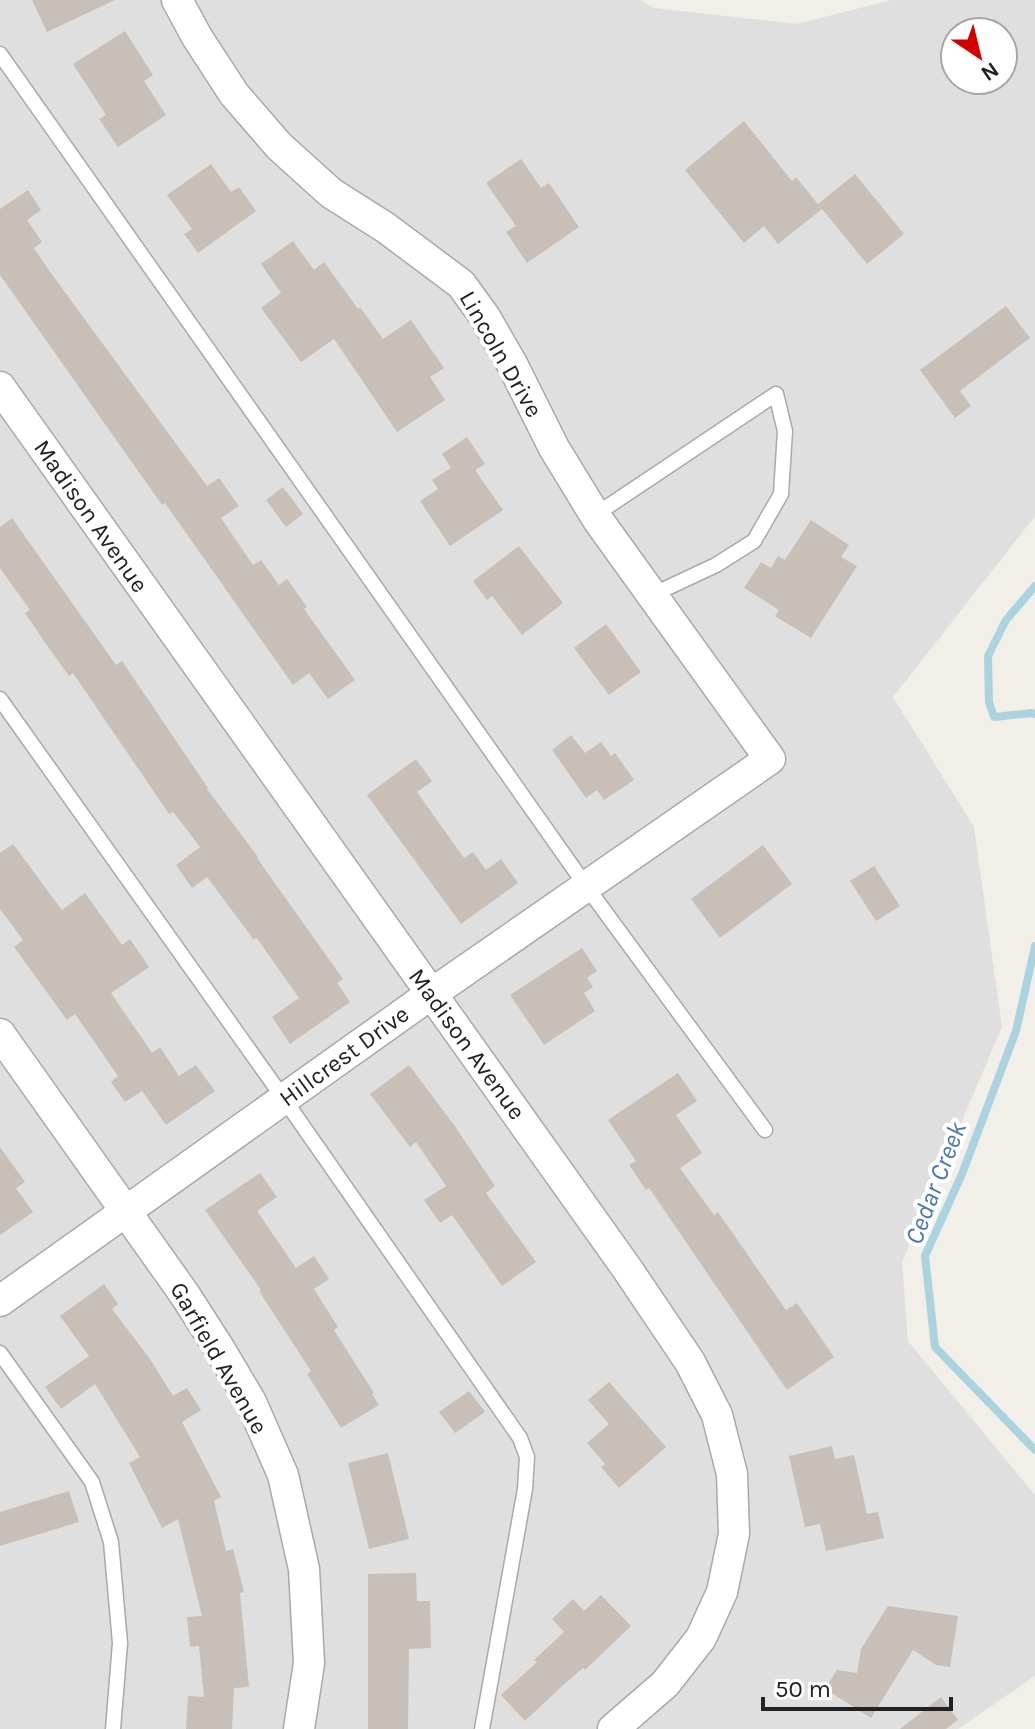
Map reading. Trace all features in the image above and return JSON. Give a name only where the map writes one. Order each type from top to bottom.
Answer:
[{"type":"street","name":"Lincoln Drive","points":[[177,0],[234,94],[279,146],[331,193],[386,228],[461,284],[492,329],[554,448],[595,515],[770,759]]},
{"type":"street","name":"Madison Avenue","points":[[0,387],[637,1283],[690,1362],[717,1415],[732,1474],[734,1534],[722,1592],[701,1638],[665,1684],[613,1729]]},
{"type":"street","name":"Hillcrest Drive","points":[[0,1301],[431,994],[770,759]]},
{"type":"street","name":"Garfield Avenue","points":[[0,1034],[185,1295],[251,1402],[283,1475],[304,1569],[309,1663],[299,1729]]},
{"type":"lane","points":[[0,54],[586,886],[765,1130]]},
{"type":"lane","points":[[595,515],[776,394],[785,431],[781,494],[754,541],[716,565],[652,595]]},
{"type":"lane","points":[[0,699],[520,1438],[527,1457],[525,1489],[482,1729]]},
{"type":"lane","points":[[0,1353],[92,1482],[111,1542],[120,1643],[113,1729]]},
{"type":"shaded area","points":[[0,0],[641,0],[654,8],[797,24],[891,0],[1035,0],[1035,516],[893,697],[974,827],[1002,1027],[902,1262],[908,1341],[1035,1495],[1035,1676],[958,1729],[0,1729]]},
{"type":"building","points":[[32,0],[115,0],[47,32]]},
{"type":"building","points":[[125,31],[153,75],[144,81],[166,115],[118,147],[99,119],[106,115],[73,64]]},
{"type":"building","points":[[744,121],[792,181],[796,177],[822,209],[778,244],[764,226],[744,243],[685,170]]},
{"type":"building","points":[[521,159],[541,188],[549,183],[579,227],[527,263],[506,232],[516,226],[486,183]]},
{"type":"building","points":[[211,164],[231,192],[239,187],[256,211],[198,253],[184,234],[192,229],[167,195]]},
{"type":"building","points":[[855,174],[904,234],[867,264],[818,204]]},
{"type":"building","points":[[28,190],[41,210],[27,220],[42,242],[34,248],[48,269],[207,486],[219,478],[239,506],[221,518],[253,565],[261,560],[279,585],[287,579],[307,607],[304,609],[355,680],[328,699],[309,673],[293,685],[0,275],[0,209]]},
{"type":"building","points":[[293,241],[314,270],[324,262],[383,339],[411,320],[444,368],[430,377],[445,400],[397,432],[334,339],[301,362],[261,308],[281,293],[261,264]]},
{"type":"building","points":[[1006,306],[1030,338],[960,391],[971,406],[955,418],[920,370]]},
{"type":"building","points":[[467,437],[485,464],[475,470],[503,510],[450,546],[420,501],[438,489],[432,480],[451,468],[442,454]]},
{"type":"building","points":[[283,487],[303,514],[286,527],[266,500]]},
{"type":"building","points":[[12,518],[116,665],[122,661],[207,789],[343,979],[337,983],[350,1002],[290,1044],[272,1017],[299,998],[256,937],[254,940],[207,877],[192,888],[176,865],[200,847],[173,812],[169,814],[73,673],[69,676],[46,644],[25,613],[30,610],[0,568],[0,527]]},
{"type":"building","points":[[811,520],[849,545],[841,557],[857,566],[811,638],[775,616],[779,610],[744,588],[761,562],[771,568],[778,556],[785,560]]},
{"type":"building","points":[[519,546],[563,603],[522,635],[492,596],[487,600],[473,581]]},
{"type":"building","points":[[606,624],[641,672],[609,695],[574,648]]},
{"type":"building","points":[[571,735],[585,753],[601,742],[611,756],[615,753],[634,780],[604,800],[597,790],[586,798],[552,750]]},
{"type":"building","points":[[416,759],[432,781],[417,792],[464,858],[473,852],[486,870],[501,859],[518,883],[461,924],[367,795]]},
{"type":"building","points":[[13,844],[62,910],[85,893],[122,945],[130,939],[149,967],[111,993],[152,1053],[160,1047],[179,1076],[196,1065],[215,1091],[166,1125],[142,1091],[125,1102],[111,1082],[118,1076],[75,1014],[67,1020],[14,947],[23,940],[0,909],[0,853]]},
{"type":"building","points":[[763,845],[792,884],[720,938],[691,899]]},
{"type":"building","points":[[874,866],[900,906],[876,921],[850,881]]},
{"type":"building","points":[[582,948],[597,971],[587,978],[593,987],[584,993],[595,1011],[544,1045],[510,995]]},
{"type":"building","points":[[409,1065],[495,1186],[486,1193],[536,1262],[502,1286],[452,1215],[440,1223],[424,1200],[446,1186],[416,1142],[410,1147],[370,1094]]},
{"type":"building","points":[[678,1073],[697,1101],[676,1115],[702,1153],[680,1168],[714,1215],[718,1212],[786,1310],[797,1303],[834,1357],[787,1390],[649,1188],[646,1190],[629,1165],[636,1161],[608,1120]]},
{"type":"building","points":[[0,1147],[25,1182],[16,1188],[33,1212],[0,1235]]},
{"type":"building","points":[[260,1173],[277,1197],[257,1211],[296,1268],[314,1256],[329,1279],[314,1289],[338,1327],[334,1330],[379,1405],[341,1428],[307,1374],[311,1371],[261,1290],[205,1210]]},
{"type":"building","points":[[104,1284],[118,1304],[112,1309],[150,1359],[173,1396],[187,1388],[201,1410],[182,1422],[221,1497],[214,1501],[226,1551],[233,1549],[244,1592],[240,1593],[249,1687],[234,1688],[232,1729],[186,1729],[188,1696],[204,1697],[199,1646],[190,1647],[187,1617],[202,1616],[178,1519],[162,1528],[129,1463],[140,1457],[95,1384],[61,1409],[45,1387],[89,1356],[60,1316]]},
{"type":"building","points":[[609,1382],[666,1447],[619,1488],[601,1467],[605,1464],[587,1443],[609,1424],[588,1400]]},
{"type":"building","points":[[469,1391],[485,1412],[455,1433],[439,1412]]},
{"type":"building","points":[[832,1446],[835,1459],[854,1455],[867,1514],[878,1512],[884,1538],[826,1551],[820,1524],[805,1527],[789,1456]]},
{"type":"building","points":[[388,1453],[409,1539],[369,1549],[348,1463]]},
{"type":"building","points":[[69,1491],[79,1522],[0,1546],[0,1512]]},
{"type":"building","points":[[416,1573],[417,1601],[430,1601],[431,1648],[409,1649],[408,1729],[368,1729],[368,1574]]},
{"type":"building","points":[[601,1595],[631,1626],[525,1721],[501,1695],[564,1632],[552,1619],[573,1599],[584,1611]]},
{"type":"building","points":[[888,1606],[958,1616],[950,1667],[936,1665],[913,1650],[871,1718],[825,1689],[837,1670],[857,1673],[861,1649]]},
{"type":"building","points":[[941,1697],[958,1720],[946,1729],[900,1729]]},
{"type":"waterway","name":"Cedar Creek","points":[[1035,586],[1006,620],[988,656],[989,702],[994,717],[1035,714]]},
{"type":"waterway","name":"Cedar Creek","points":[[1035,946],[1016,1031],[962,1174],[925,1256],[935,1347],[1035,1450]]}]
